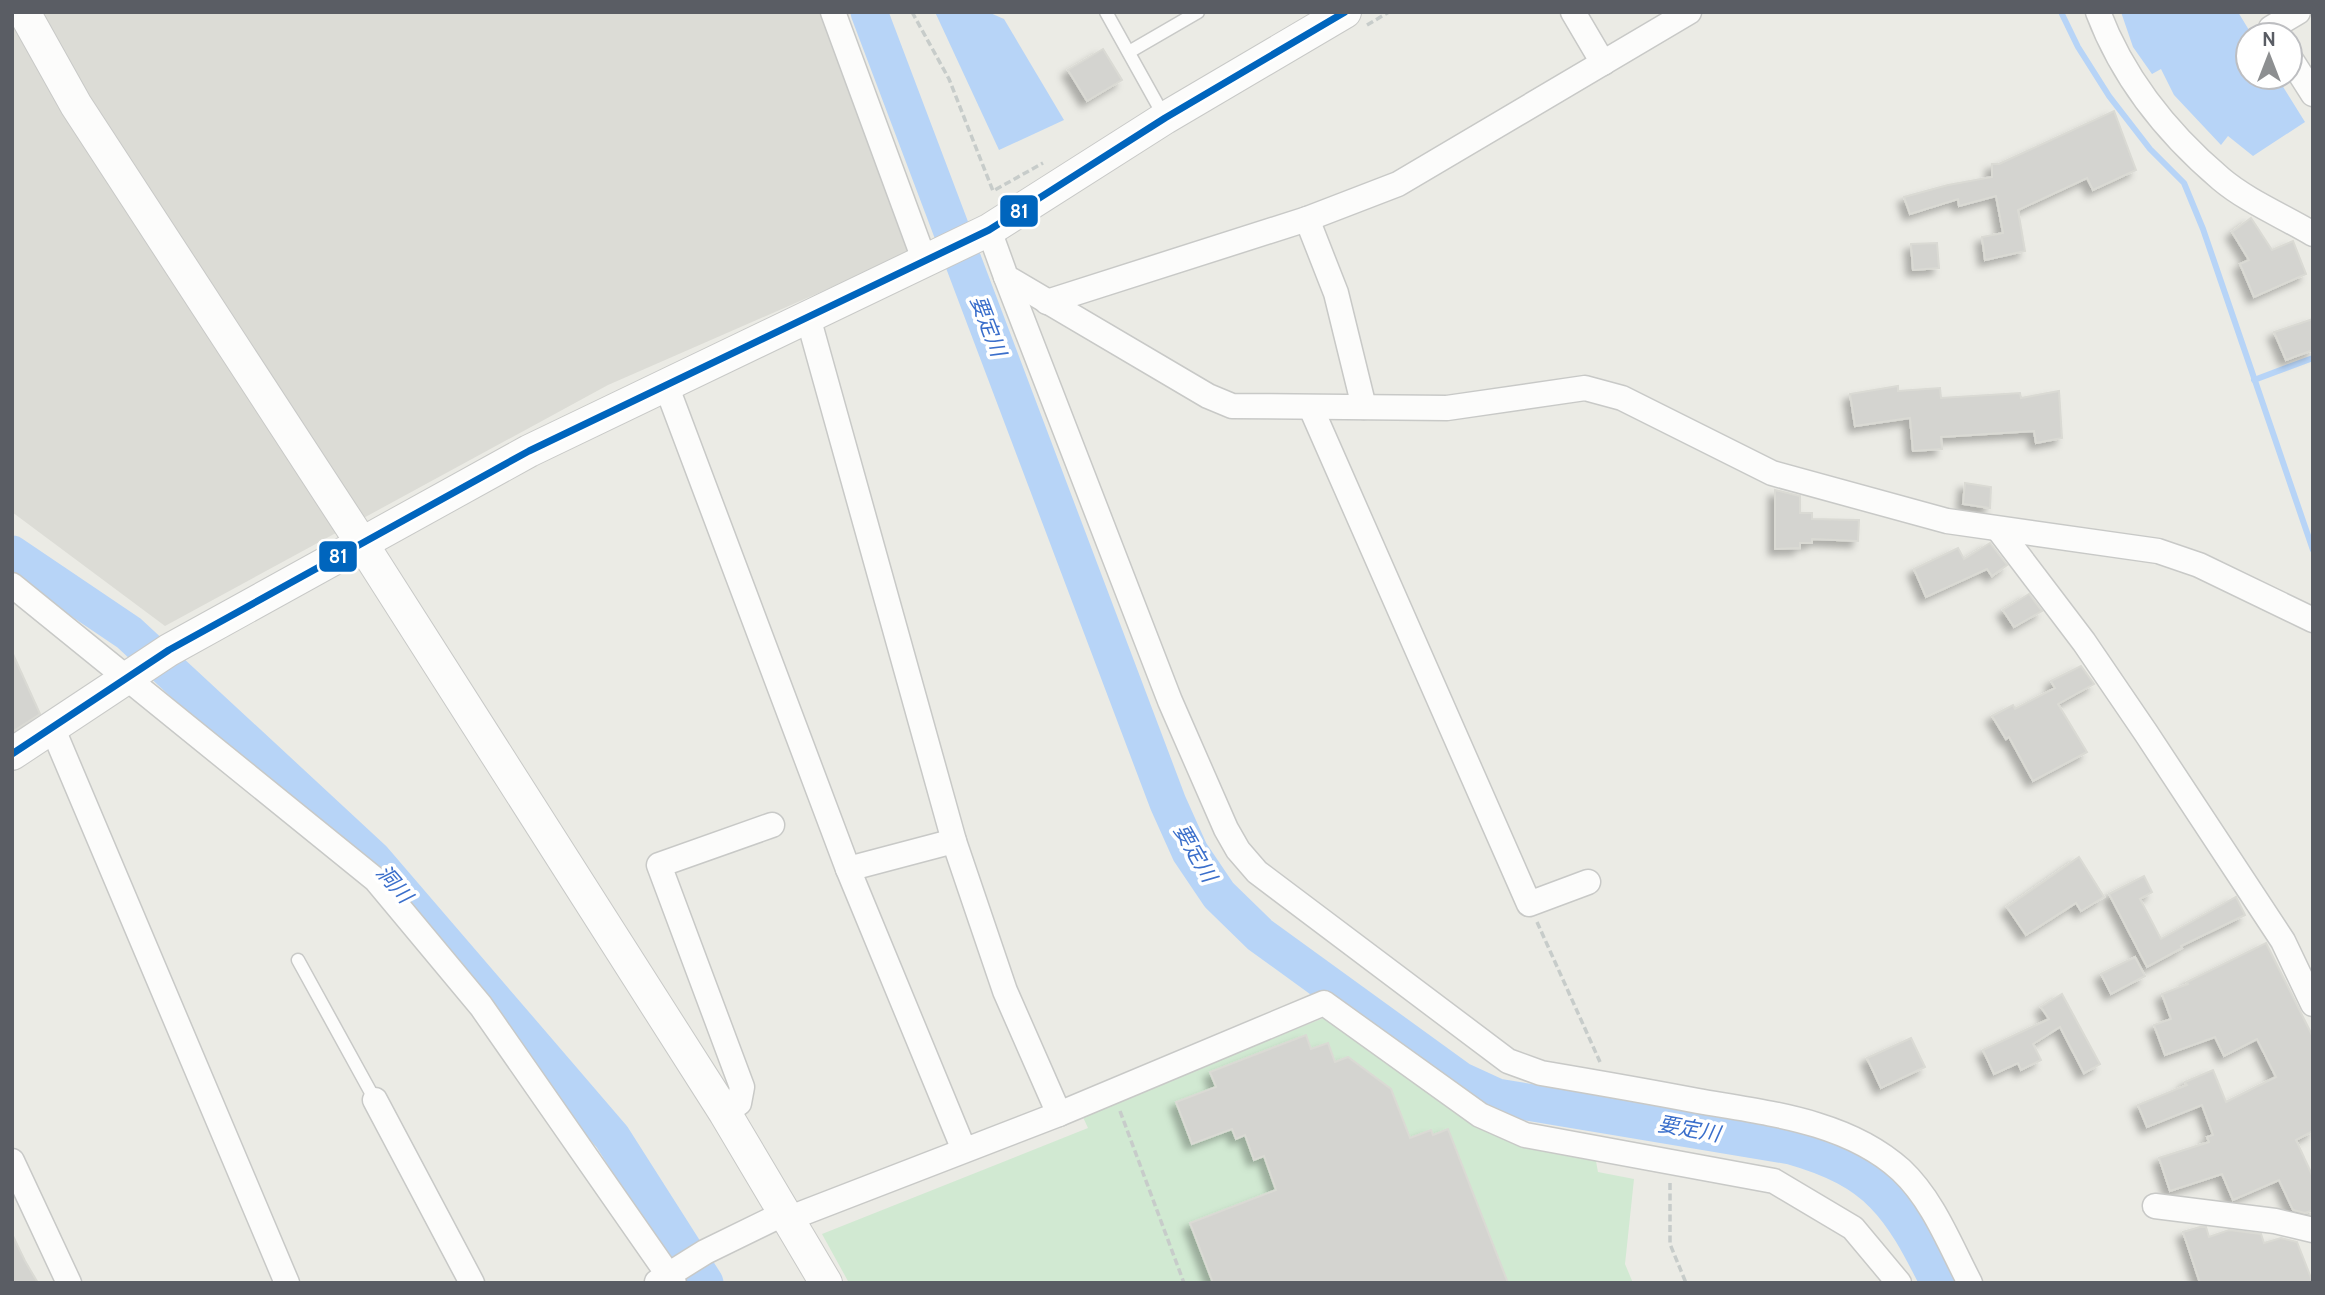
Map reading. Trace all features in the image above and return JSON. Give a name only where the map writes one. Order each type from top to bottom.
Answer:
[{"type":"street","points":[[24,12],[76,105],[361,542],[726,1113],[788,1215],[825,1283]]},
{"type":"street","points":[[833,12],[925,262]]},
{"type":"street","points":[[12,754],[169,650],[529,451],[989,230],[1166,118],[1345,12]]},
{"type":"street","points":[[1573,12],[1603,63]]},
{"type":"street","points":[[1047,302],[1307,219],[1398,184],[1689,12]]},
{"type":"street","points":[[2098,12],[2125,70],[2168,128],[2223,180],[2313,234]]},
{"type":"street","points":[[2279,21],[2298,12]]},
{"type":"street","points":[[1307,219],[1336,293],[1364,407]]},
{"type":"street","points":[[989,230],[1171,701],[1238,850],[1257,872],[1508,1061],[1541,1073],[1785,1116],[1826,1128],[1866,1145],[1901,1170],[1928,1202],[1970,1283]]},
{"type":"street","points":[[1006,277],[1208,396],[1232,406],[1447,408],[1585,388],[1622,398],[1772,473],[1947,522],[2158,551],[2199,565],[2313,620]]},
{"type":"street","points":[[808,317],[954,841],[1005,991],[1059,1114]]},
{"type":"street","points":[[666,385],[848,869],[964,1150]]},
{"type":"street","points":[[1311,408],[1529,904],[1588,882]]},
{"type":"street","points":[[1999,530],[2084,642],[2154,744],[2283,941],[2313,1004]]},
{"type":"street","points":[[12,585],[376,880],[481,1006],[669,1277],[705,1252],[788,1215],[1059,1114],[1324,1003],[1480,1115],[1501,1127],[1525,1135],[1670,1164],[1774,1181],[1853,1228],[1899,1283]]},
{"type":"street","points":[[52,727],[287,1283]]},
{"type":"street","points":[[726,1113],[739,1103],[742,1087],[659,865],[772,825]]},
{"type":"street","points":[[848,869],[954,841]]},
{"type":"street","points":[[375,1101],[472,1283]]},
{"type":"street","points":[[12,1161],[69,1283]]},
{"type":"street","points":[[2155,1206],[2275,1221],[2313,1230]]},
{"type":"lane","points":[[1106,12],[1166,118]]},
{"type":"lane","points":[[1129,52],[1198,12]]},
{"type":"lane","points":[[298,960],[375,1101]]},
{"type":"path","points":[[912,12],[949,79],[993,191]]},
{"type":"path","points":[[1529,904],[1611,1085]]},
{"type":"path","points":[[1112,1091],[1184,1283]]},
{"type":"path","points":[[1670,1164],[1670,1244],[1686,1283]]},
{"type":"shaded area","points":[[12,12],[820,12],[912,252],[608,385],[165,626],[12,512]]},
{"type":"green space","points":[[1331,1015],[1487,1131],[1536,1150],[1561,1154],[1564,1149],[1595,1156],[1598,1172],[1634,1179],[1625,1264],[1633,1283],[849,1283],[822,1234],[1088,1128],[1082,1115]]},
{"type":"water","points":[[935,12],[988,12],[1004,19],[1064,120],[999,150]]},
{"type":"water","points":[[2121,12],[2238,12],[2243,21],[2234,21],[2234,91],[2286,91],[2305,122],[2253,156],[2228,136],[2221,145],[2174,95],[2161,69],[2152,74],[2133,47]]},
{"type":"building","points":[[1103,49],[1122,80],[1087,101],[1068,70]]},
{"type":"building","points":[[2114,111],[2136,170],[2093,190],[2087,178],[2018,210],[2025,251],[1985,260],[1982,237],[2003,233],[1996,196],[1959,206],[1958,199],[1910,214],[1904,197],[1992,177],[1992,164],[1999,164]]},
{"type":"building","points":[[2251,218],[2272,250],[2293,241],[2306,274],[2254,297],[2240,264],[2249,260],[2232,232]]},
{"type":"building","points":[[1937,243],[1939,268],[1913,270],[1911,244]]},
{"type":"building","points":[[2313,319],[2313,350],[2286,360],[2274,332]]},
{"type":"building","points":[[1898,386],[1898,391],[1940,388],[1941,398],[2020,393],[2021,398],[2059,391],[2062,438],[2036,443],[2034,431],[1941,437],[1942,449],[1913,451],[1910,418],[1855,426],[1850,394]]},
{"type":"building","points":[[1965,483],[1991,487],[1990,508],[1963,504]]},
{"type":"building","points":[[1775,490],[1800,496],[1800,513],[1812,513],[1812,519],[1859,520],[1858,541],[1812,539],[1812,543],[1800,543],[1800,548],[1775,549]]},
{"type":"building","points":[[1990,543],[2007,565],[1992,576],[1987,569],[1926,597],[1914,569],[1958,548],[1964,559]]},
{"type":"building","points":[[2029,594],[2042,611],[2014,627],[2003,610]]},
{"type":"building","points":[[12,652],[40,714],[12,732]]},
{"type":"building","points":[[2081,666],[2094,684],[2058,704],[2087,752],[2033,781],[2009,737],[2006,739],[1992,716],[2013,705],[2015,709],[2055,688],[2051,681]]},
{"type":"building","points":[[2079,857],[2104,897],[2081,911],[2076,903],[2026,935],[2007,907]]},
{"type":"building","points":[[2144,876],[2152,892],[2140,899],[2161,939],[2236,897],[2245,915],[2181,946],[2182,948],[2147,967],[2109,894]]},
{"type":"building","points":[[2266,943],[2313,1037],[2313,1131],[2296,1140],[2313,1177],[2313,1210],[2305,1213],[2293,1210],[2279,1180],[2233,1200],[2222,1174],[2170,1191],[2159,1158],[2209,1142],[2207,1137],[2213,1135],[2202,1105],[2147,1127],[2138,1105],[2187,1085],[2185,1082],[2213,1070],[2226,1102],[2276,1077],[2257,1039],[2224,1056],[2215,1037],[2165,1055],[2154,1025],[2171,1019],[2162,994],[2188,984],[2187,982]]},
{"type":"building","points":[[2135,957],[2145,976],[2111,994],[2101,974]]},
{"type":"building","points":[[2062,994],[2100,1064],[2084,1073],[2060,1027],[2033,1044],[2041,1060],[2021,1070],[2018,1063],[1994,1074],[1983,1050],[2049,1019],[2041,1007]]},
{"type":"building","points":[[1306,1035],[1311,1049],[1328,1043],[1335,1062],[1348,1057],[1391,1089],[1410,1138],[1431,1130],[1433,1135],[1448,1129],[1508,1283],[1213,1283],[1190,1223],[1276,1190],[1264,1156],[1254,1160],[1245,1135],[1236,1139],[1232,1129],[1192,1144],[1176,1102],[1216,1087],[1210,1072]]},
{"type":"building","points":[[1911,1038],[1925,1067],[1881,1088],[1867,1058]]},
{"type":"building","points":[[2206,1227],[2209,1237],[2229,1230],[2261,1234],[2264,1243],[2281,1238],[2297,1242],[2313,1283],[2200,1283],[2183,1232]]},
{"type":"building","points":[[12,1234],[25,1261],[38,1283],[12,1283]]},
{"type":"waterway","name":"要定川","points":[[869,12],[1168,803],[1190,852],[1219,895],[1260,935],[1460,1080],[1497,1097],[1791,1146],[1846,1167],[1866,1180],[1898,1212],[1912,1232],[1939,1283]]},
{"type":"waterway","points":[[2061,12],[2078,47],[2109,96],[2150,149],[2184,183],[2203,229],[2313,550]]},
{"type":"waterway","points":[[2254,380],[2313,358]]},
{"type":"waterway","name":"洞川","points":[[12,554],[129,633],[373,859],[612,1137],[705,1283]]},
{"type":"transit line","name":"81","points":[[12,754],[169,650],[529,451],[989,230],[1165,118],[1345,12]]}]
